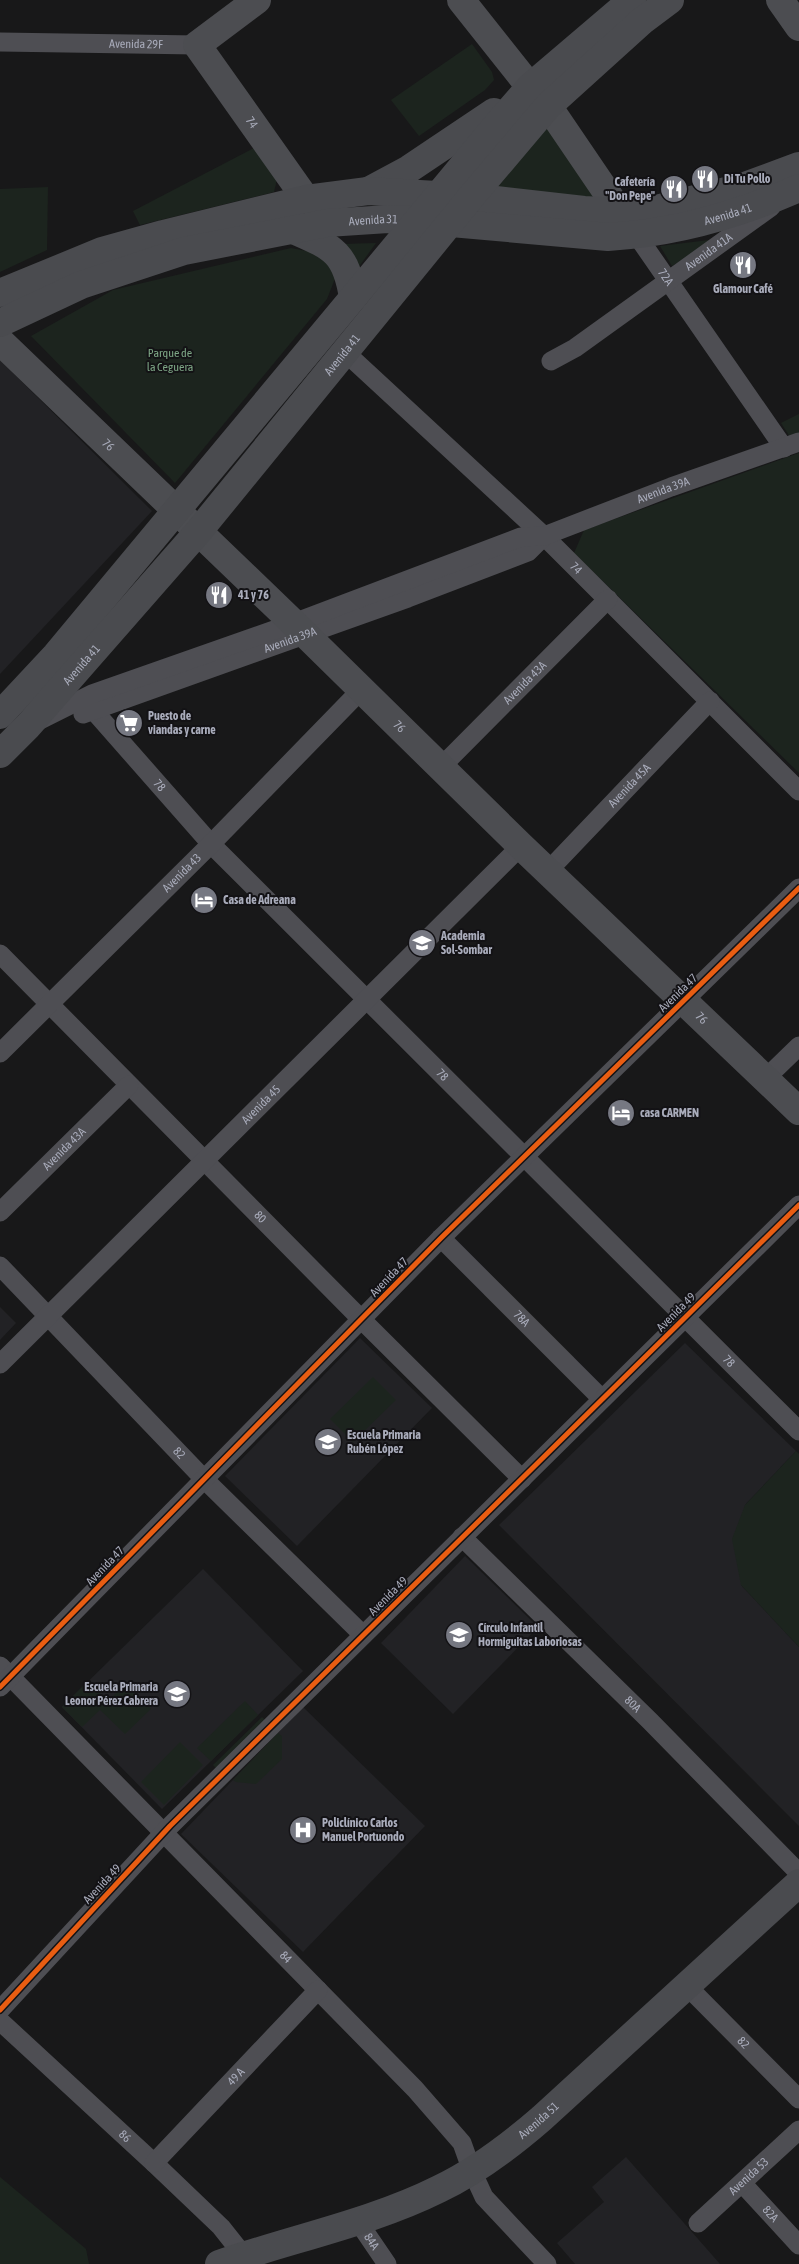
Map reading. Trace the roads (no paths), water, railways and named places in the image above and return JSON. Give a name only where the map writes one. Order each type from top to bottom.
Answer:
[{"type":"main road","points":[[451,222],[539,97],[632,0]]},
{"type":"main road","points":[[0,715],[56,655],[417,220],[440,195],[484,139],[670,0]]},
{"type":"main road","points":[[368,191],[449,144],[539,97]]},
{"type":"main road","name":"Avenida 41","points":[[440,195],[471,196],[575,209],[620,212],[656,209],[745,186],[796,182]]},
{"type":"main road","name":"Avenida 41","points":[[0,754],[28,726],[198,532],[451,222],[608,237],[636,235],[693,225],[742,212],[796,182]]},
{"type":"main road","points":[[0,293],[102,251],[306,199],[368,191],[440,195]]},
{"type":"main road","name":"Avenida 31","points":[[0,323],[81,285],[184,251],[335,222],[388,219],[451,222]]},
{"type":"main road","points":[[291,229],[327,245],[342,258],[350,279],[353,298]]},
{"type":"main road","name":"Avenida 51","points":[[219,2264],[357,2220],[438,2190],[472,2171],[516,2140],[799,1883]]},
{"type":"street","points":[[197,45],[257,0]]},
{"type":"street","name":"72A","points":[[461,0],[539,97],[669,281],[791,445]]},
{"type":"street","points":[[780,0],[799,27]]},
{"type":"street","name":"Avenida 29F","points":[[0,42],[197,45]]},
{"type":"street","name":"74","points":[[197,45],[306,199]]},
{"type":"street","name":"Avenida 41A","points":[[551,362],[575,348],[669,281],[796,182]]},
{"type":"street","name":"76","points":[[0,341],[362,689],[521,846],[799,1111]]},
{"type":"street","name":"74","points":[[346,353],[544,536],[799,791]]},
{"type":"street","name":"Avenida 39A","points":[[0,737],[28,726],[92,694],[300,629],[528,552],[544,536],[671,487],[791,445]]},
{"type":"street","name":"Avenida 43A","points":[[441,768],[608,600]]},
{"type":"street","name":"Avenida 39A","points":[[28,726],[94,711],[300,629]]},
{"type":"street","name":"Avenida 43","points":[[0,1053],[211,844],[362,689]]},
{"type":"street","name":"Avenida 45A","points":[[548,871],[710,701]]},
{"type":"street","name":"78","points":[[94,711],[211,844],[799,1431]]},
{"type":"street","name":"Avenida 45","points":[[0,1364],[521,846]]},
{"type":"street","name":"Avenida 47","points":[[4,1676],[204,1479],[441,1238],[799,888]]},
{"type":"street","name":"80","points":[[0,954],[50,1002],[129,1085],[522,1479]]},
{"type":"street","points":[[766,1079],[799,1046]]},
{"type":"street","name":"Avenida 43A","points":[[0,1212],[129,1085]]},
{"type":"street","name":"Avenida 49","points":[[0,2010],[164,1832],[799,1205]]},
{"type":"street","name":"78A","points":[[441,1238],[602,1399]]},
{"type":"street","name":"82","points":[[0,1266],[204,1479],[363,1636]]},
{"type":"street","name":"80A","points":[[462,1537],[650,1721],[799,1873]]},
{"type":"street","name":"84","points":[[4,1676],[164,1832],[415,2089],[462,2142],[484,2197],[547,2264]]},
{"type":"street","name":"82","points":[[687,1986],[799,2099]]},
{"type":"street","name":"49 A","points":[[154,2163],[318,1990]]},
{"type":"street","name":"86","points":[[0,2021],[221,2227],[244,2256]]},
{"type":"street","name":"Avenida 53","points":[[698,2223],[799,2130]]},
{"type":"street","name":"82A","points":[[742,2183],[799,2245]]},
{"type":"street","name":"84A","points":[[357,2220],[387,2264]]},
{"type":"place","name":"Di Tu Pollo","points":[[705,179]]},
{"type":"place","name":"Cafetería \"Don Pepe\"","points":[[674,189]]},
{"type":"place","name":"Glamour Café","points":[[743,265]]},
{"type":"place","name":"41 y 76","points":[[219,595]]},
{"type":"place","name":"Puesto de viandas y carne","points":[[129,723]]},
{"type":"place","name":"Casa de Adreana","points":[[204,900]]},
{"type":"place","name":"Academia Sol-Sombar","points":[[422,943]]},
{"type":"place","name":"casa CARMEN","points":[[621,1113]]},
{"type":"place","name":"Escuela Primaria Rubén López","points":[[328,1442]]},
{"type":"place","name":"Círculo Infantil Hormiguitas Laboriosas","points":[[459,1635]]},
{"type":"place","name":"Escuela Primaria Leonor Pérez Cabrera","points":[[177,1694]]},
{"type":"place","name":"Policlínico Carlos Manuel Portuondo","points":[[303,1830]]},
{"type":"park label","name":"Parque de la Ceguera","points":[[170,360]]}]
